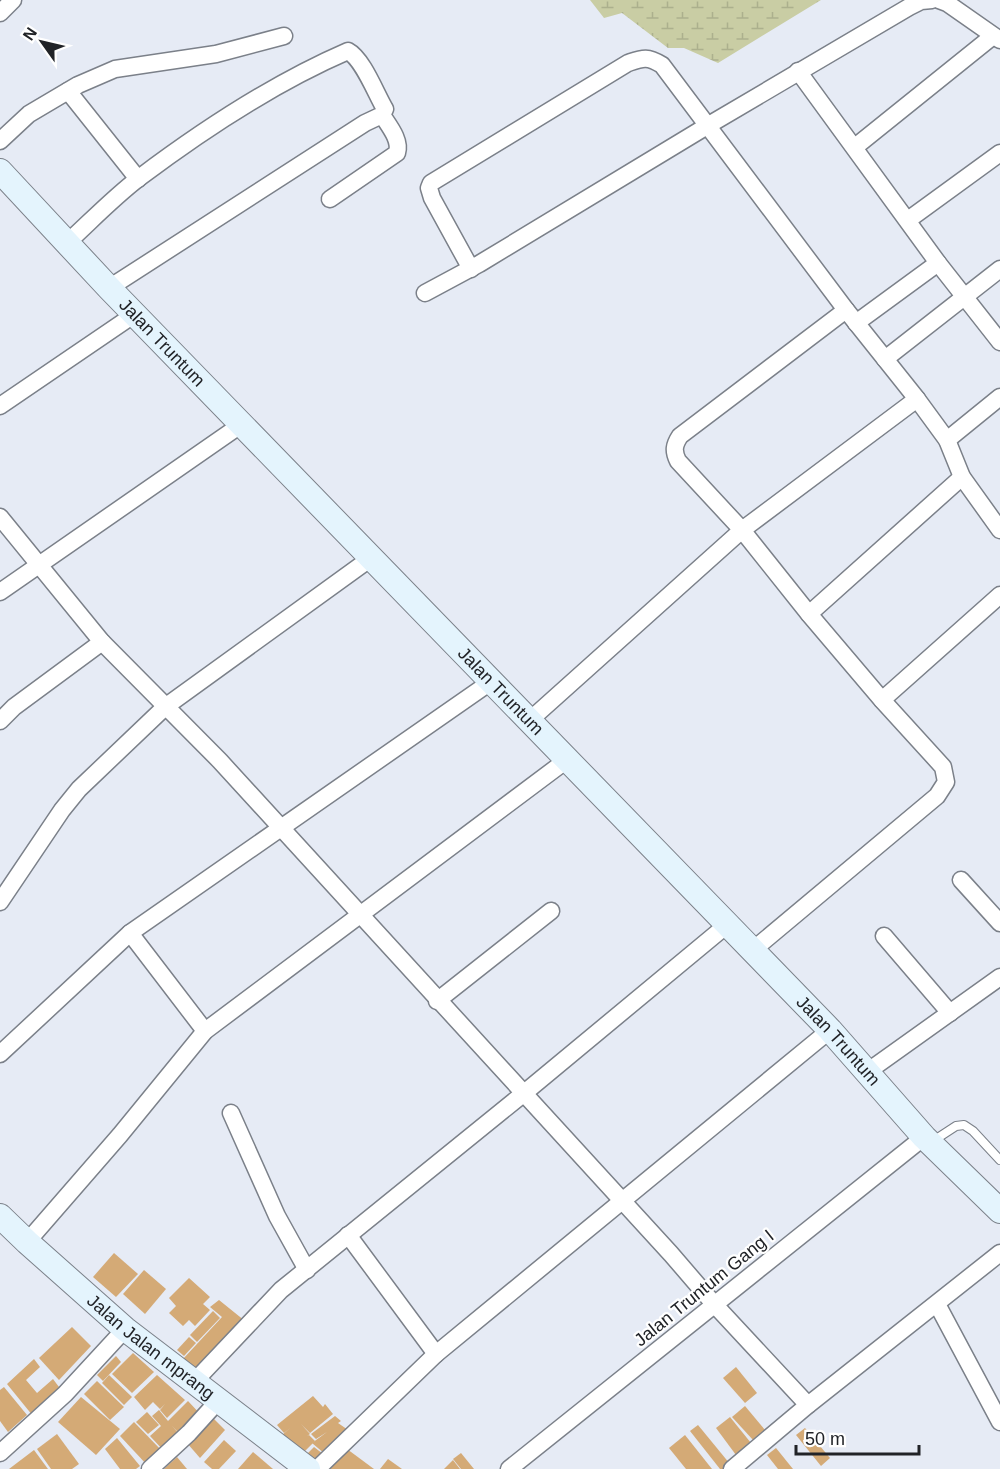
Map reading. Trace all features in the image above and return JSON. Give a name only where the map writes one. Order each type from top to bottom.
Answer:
[{"type":"street","points":[[0,13],[14,0]]},
{"type":"street","points":[[425,293],[471,269],[798,71],[909,7],[932,0]]},
{"type":"street","points":[[855,147],[997,38],[947,3],[939,0]]},
{"type":"street","points":[[0,141],[29,114],[68,91],[115,69],[216,54],[284,36]]},
{"type":"street","points":[[67,243],[138,179],[234,111],[320,63],[348,51],[352,54],[362,66],[385,110],[382,115],[365,123],[110,288]]},
{"type":"street","points":[[471,269],[430,191],[430,185],[436,178],[628,63],[647,58],[662,66],[851,316],[917,399],[947,440],[962,477],[997,520]]},
{"type":"street","points":[[798,71],[964,297],[1000,342]]},
{"type":"street","points":[[68,91],[138,179]]},
{"type":"street","points":[[330,199],[397,153],[399,147],[382,115]]},
{"type":"street","points":[[908,220],[1000,153]]},
{"type":"street","name":"Jalan Truntum","points":[[0,171],[135,314],[830,1030],[927,1140],[1000,1211]]},
{"type":"street","points":[[750,947],[920,805],[933,788],[943,767],[809,614],[742,530],[678,461],[675,455],[676,442],[680,436],[851,316],[938,262]]},
{"type":"street","points":[[885,359],[1000,269]]},
{"type":"street","points":[[0,406],[135,314]]},
{"type":"street","points":[[947,440],[1000,397]]},
{"type":"street","points":[[530,720],[742,530],[917,399]]},
{"type":"street","points":[[0,592],[242,424]]},
{"type":"street","points":[[809,614],[962,477]]},
{"type":"street","points":[[0,517],[102,642],[220,761],[808,1405]]},
{"type":"street","points":[[0,902],[62,810],[79,789],[165,707],[372,558]]},
{"type":"street","points":[[882,700],[1000,594]]},
{"type":"street","points":[[0,721],[15,707],[102,642]]},
{"type":"street","points":[[0,1054],[130,933],[492,681]]},
{"type":"street","points":[[27,1242],[120,1135],[204,1031],[568,759]]},
{"type":"street","points":[[961,880],[1000,923]]},
{"type":"street","points":[[437,1001],[551,911]]},
{"type":"street","points":[[193,1383],[281,1290],[728,924]]},
{"type":"street","points":[[130,933],[204,1031]]},
{"type":"street","points":[[884,936],[950,1013]]},
{"type":"street","points":[[867,1072],[1000,977]]},
{"type":"street","points":[[317,1469],[436,1354],[830,1030]]},
{"type":"street","points":[[231,1113],[277,1216],[307,1270]]},
{"type":"street","name":"Jalan Truntum Gang I","points":[[509,1469],[714,1304],[927,1140]]},
{"type":"street","name":"Jalan Jalan mprang","points":[[3,1224],[27,1242],[125,1329],[308,1469]]},
{"type":"street","points":[[348,1235],[436,1354]]},
{"type":"street","points":[[732,1469],[808,1405],[1000,1253]]},
{"type":"street","points":[[937,1304],[1000,1422]]},
{"type":"street","points":[[0,1454],[65,1394],[125,1329]]},
{"type":"street","points":[[150,1469],[189,1433],[218,1401]]},
{"type":"lane","points":[[927,1140],[956,1126],[964,1125],[973,1131],[1000,1160]]},
{"type":"green space","points":[[590,0],[821,0],[718,63],[684,48],[668,48],[622,13],[604,18]]},
{"type":"building","points":[[114,1253],[138,1274],[116,1297],[93,1277]]},
{"type":"building","points":[[144,1270],[166,1289],[145,1314],[123,1294]]},
{"type":"building","points":[[189,1278],[210,1297],[203,1304],[210,1310],[195,1326],[189,1320],[183,1326],[169,1313],[176,1306],[169,1298]]},
{"type":"building","points":[[219,1300],[245,1321],[201,1373],[183,1359],[222,1317],[210,1307]]},
{"type":"building","points":[[213,1311],[220,1318],[197,1342],[190,1335]]},
{"type":"building","points":[[72,1327],[91,1346],[59,1380],[39,1358]]},
{"type":"building","points":[[189,1337],[196,1343],[184,1356],[177,1350]]},
{"type":"building","points":[[133,1353],[154,1372],[132,1393],[112,1374]]},
{"type":"building","points":[[116,1356],[121,1362],[103,1381],[97,1375]]},
{"type":"building","points":[[34,1359],[40,1367],[26,1380],[37,1393],[53,1379],[62,1391],[33,1416],[7,1384]]},
{"type":"building","points":[[736,1367],[757,1393],[745,1403],[723,1378]]},
{"type":"building","points":[[109,1375],[132,1397],[124,1405],[102,1383]]},
{"type":"building","points":[[157,1375],[185,1400],[167,1418],[160,1410],[165,1404],[160,1409],[153,1402],[145,1410],[134,1397]]},
{"type":"building","points":[[97,1381],[124,1407],[110,1420],[84,1394]]},
{"type":"building","points":[[4,1387],[27,1415],[8,1432],[0,1421],[0,1390]]},
{"type":"building","points":[[313,1396],[323,1407],[325,1404],[333,1414],[310,1433],[301,1424],[310,1434],[307,1436],[309,1435],[315,1441],[302,1454],[281,1436],[290,1428],[284,1433],[277,1425]]},
{"type":"building","points":[[81,1397],[120,1429],[96,1455],[58,1422]]},
{"type":"building","points":[[188,1401],[202,1416],[183,1437],[172,1426],[180,1435],[164,1451],[150,1436],[161,1426],[152,1416],[159,1410],[168,1421]]},
{"type":"building","points":[[745,1406],[765,1430],[753,1440],[732,1417]]},
{"type":"building","points":[[147,1412],[159,1425],[148,1434],[136,1422]]},
{"type":"building","points":[[335,1416],[341,1421],[338,1423],[351,1432],[325,1454],[312,1443],[327,1432],[316,1439],[311,1434]]},
{"type":"building","points":[[212,1417],[225,1430],[200,1458],[187,1443]]},
{"type":"building","points":[[730,1417],[751,1443],[736,1455],[716,1428]]},
{"type":"building","points":[[134,1422],[163,1452],[148,1466],[120,1436]]},
{"type":"building","points":[[698,1425],[730,1464],[723,1469],[720,1469],[690,1431]]},
{"type":"building","points":[[805,1428],[830,1458],[821,1466],[796,1435]]},
{"type":"building","points":[[57,1434],[79,1464],[72,1469],[51,1469],[37,1449]]},
{"type":"building","points":[[685,1435],[712,1469],[686,1469],[669,1448]]},
{"type":"building","points":[[117,1438],[140,1466],[136,1469],[120,1469],[105,1449]]},
{"type":"building","points":[[224,1440],[236,1451],[219,1469],[212,1469],[204,1462]]},
{"type":"building","points":[[314,1447],[327,1457],[319,1466],[306,1455]]},
{"type":"building","points":[[776,1448],[793,1469],[778,1469],[767,1455]]},
{"type":"building","points":[[347,1449],[374,1469],[330,1469]]},
{"type":"building","points":[[34,1450],[48,1469],[9,1469]]},
{"type":"building","points":[[253,1452],[273,1469],[238,1469]]},
{"type":"building","points":[[461,1453],[474,1469],[461,1469],[453,1459]]},
{"type":"building","points":[[177,1457],[187,1469],[164,1469]]},
{"type":"building","points":[[388,1459],[402,1469],[380,1469]]},
{"type":"building","points":[[453,1460],[460,1469],[444,1469]]}]
